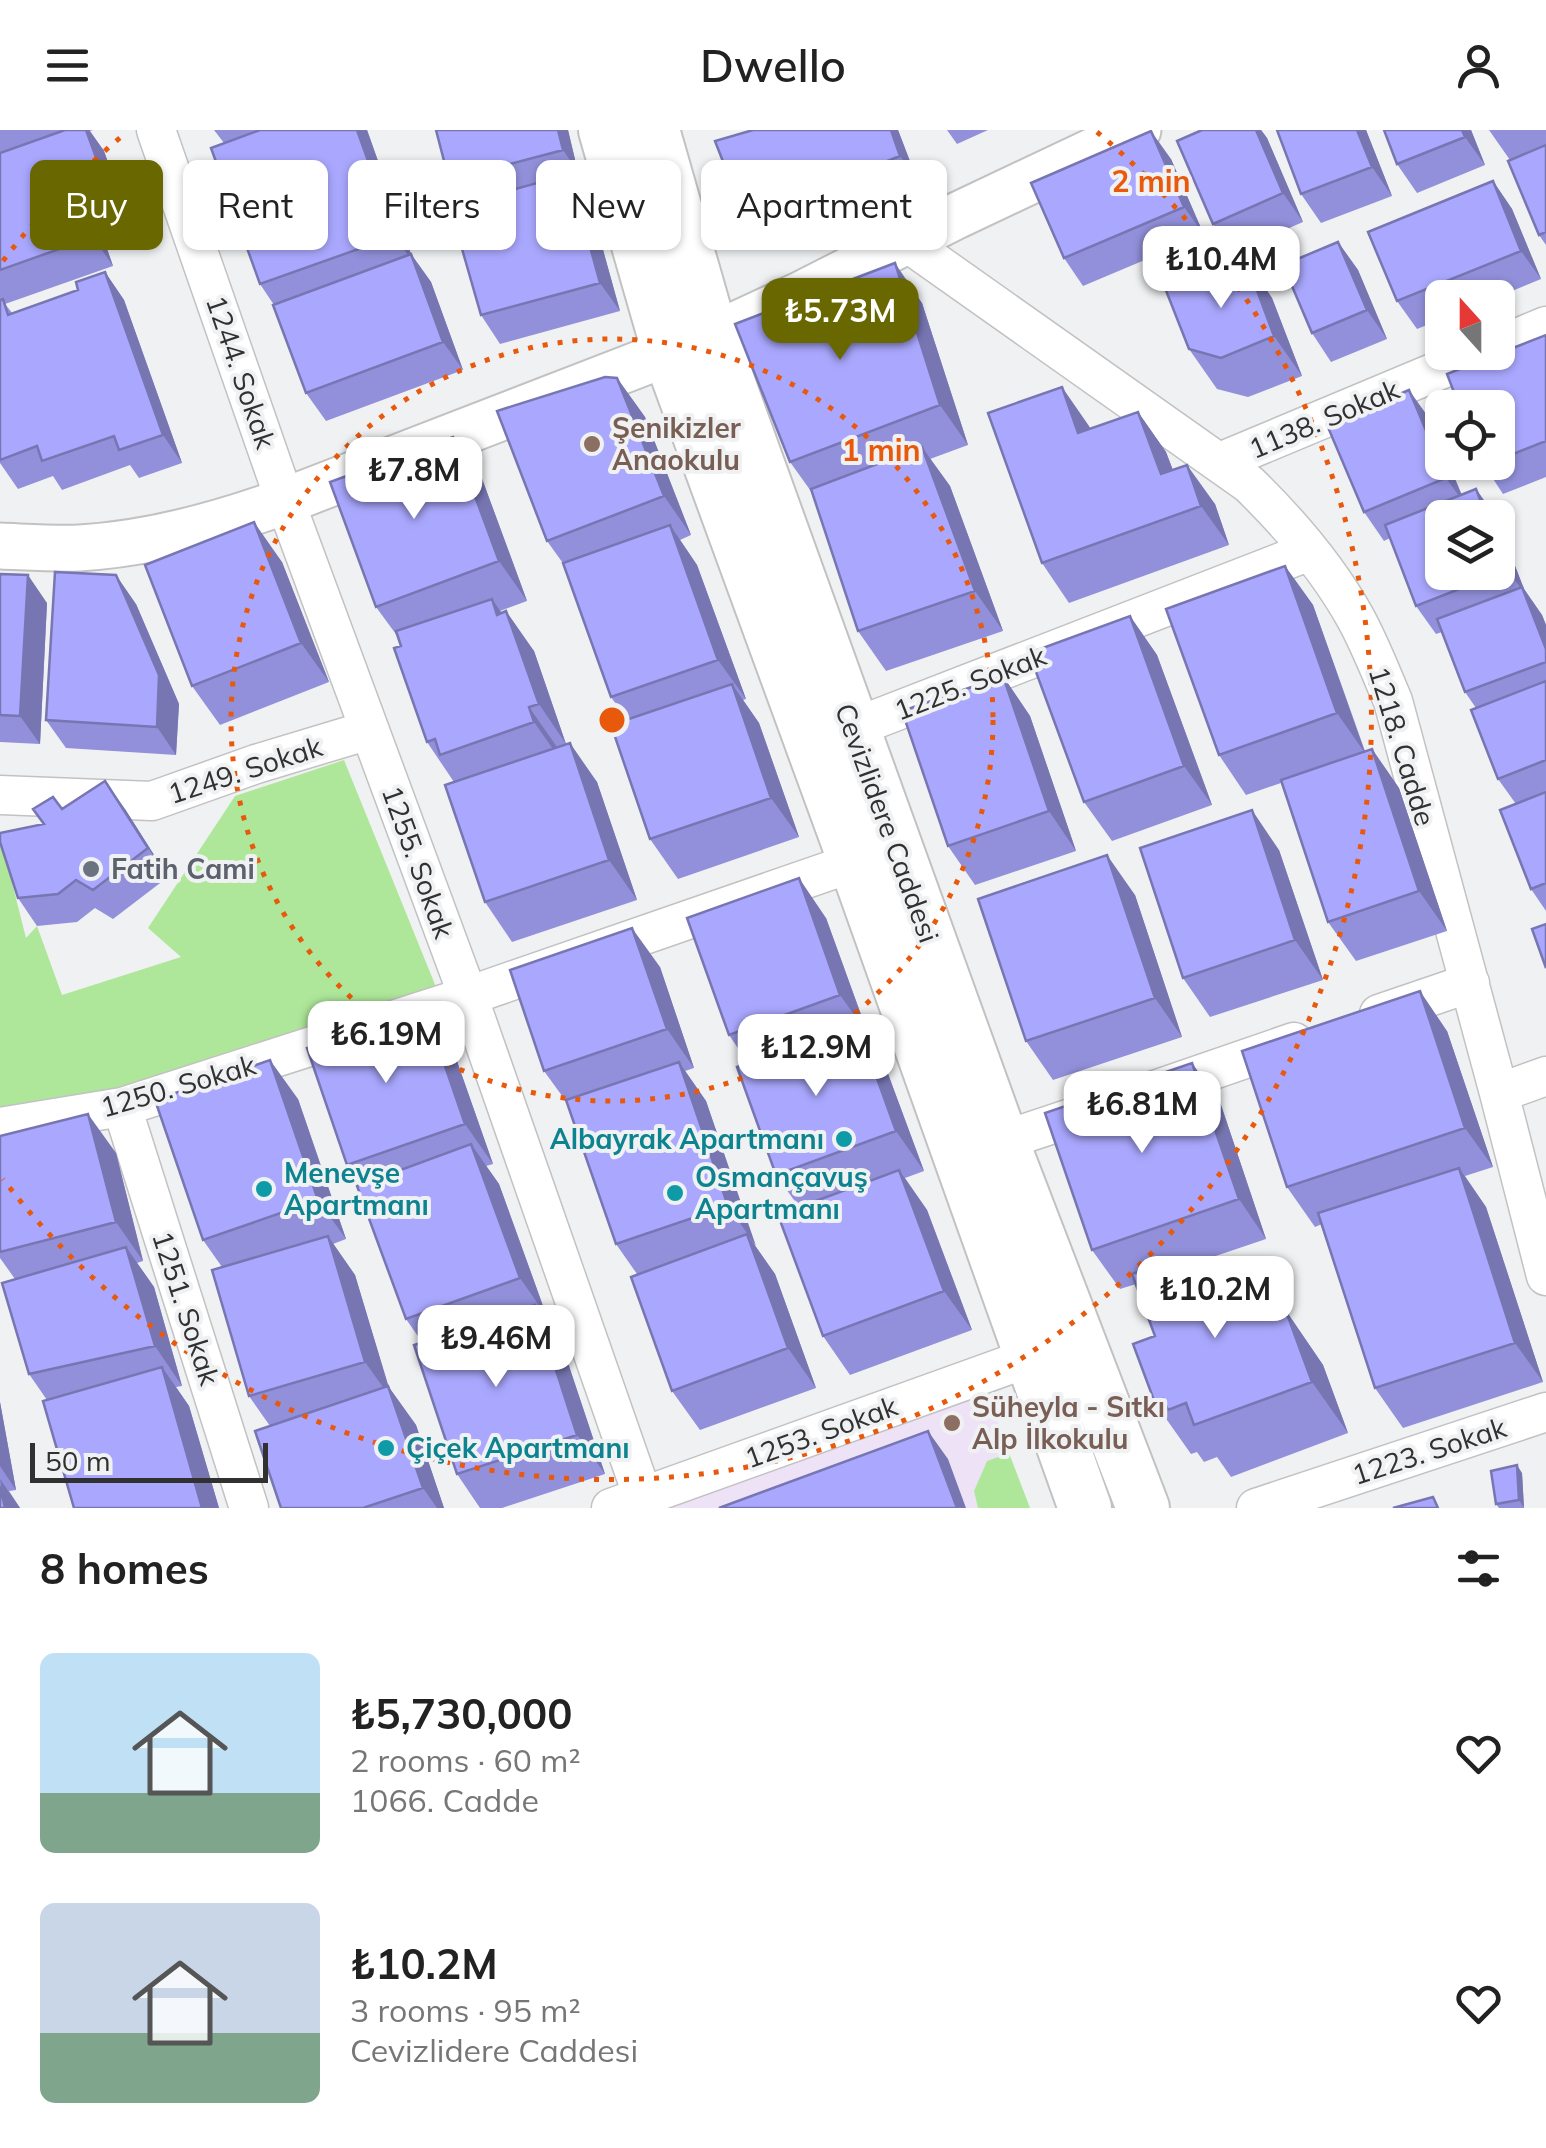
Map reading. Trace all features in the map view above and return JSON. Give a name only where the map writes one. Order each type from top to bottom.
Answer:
[{"type":"main road","name":"Cevizlidere Caddesi","points":[[605,130],[853,728],[1002,1141],[1143,1508]]},
{"type":"main road","name":"Cevizlidere Caddesi","points":[[653,130],[691,345],[854,862],[1086,1508]]},
{"type":"street","name":"1244. Sokak","points":[[156,130],[286,501]]},
{"type":"street","points":[[947,220],[1128,132]]},
{"type":"street","points":[[0,546],[81,548],[151,538],[226,521],[286,501],[691,345],[886,250]]},
{"type":"street","name":"1218. Cadde","points":[[918,250],[1249,484],[1282,516],[1356,617],[1393,702],[1546,1276]]},
{"type":"street","points":[[1515,339],[1546,326]]},
{"type":"street","name":"1138. Sokak","points":[[1220,462],[1440,370]]},
{"type":"street","name":"1255. Sokak","points":[[286,501],[468,996],[632,1504]]},
{"type":"street","name":"1225. Sokak","points":[[853,728],[1310,551]]},
{"type":"street","name":"1249. Sokak","points":[[0,794],[152,801],[369,730]]},
{"type":"street","name":"1250. Sokak","points":[[0,1127],[122,1107],[468,996],[854,862]]},
{"type":"street","points":[[1002,1141],[1470,983]]},
{"type":"street","points":[[1499,1093],[1546,1076]]},
{"type":"street","name":"1251. Sokak","points":[[122,1107],[249,1508]]},
{"type":"street","name":"1253. Sokak","points":[[632,1504],[1032,1356]]},
{"type":"street","name":"1223. Sokak","points":[[1256,1508],[1546,1412]]},
{"type":"shaded area","name":"Süheyla - Sıtkı Alp İlkokulu","points":[[988,1394],[1009,1453],[987,1461],[974,1491],[978,1508],[671,1508]]},
{"type":"green space","points":[[344,760],[436,987],[127,1094],[0,1117],[0,835],[26,938],[37,926],[62,995],[181,957],[148,928],[235,796]]},
{"type":"green space","points":[[1009,1453],[1030,1508],[978,1508],[974,1491],[987,1461]]},
{"type":"building","points":[[65,130],[86,130],[97,160],[30,160],[30,250],[56,250],[0,270],[0,153]]},
{"type":"building","points":[[260,130],[357,130],[368,160],[348,160],[348,250],[356,250],[260,284],[248,250],[328,250],[328,160],[215,160],[211,148]]},
{"type":"building","points":[[436,130],[558,130],[563,150],[516,162],[444,160]]},
{"type":"building","points":[[753,130],[891,130],[900,156],[890,160],[722,160],[715,141]]},
{"type":"building","points":[[1202,130],[1256,130],[1283,193],[1213,224],[1177,141]]},
{"type":"building","points":[[1277,130],[1357,130],[1372,167],[1301,194]]},
{"type":"building","points":[[1384,130],[1462,130],[1465,137],[1397,164]]},
{"type":"building","points":[[1151,131],[1184,207],[1064,258],[1031,183]]},
{"type":"building","points":[[1546,145],[1546,232],[1539,235],[1508,161]]},
{"type":"building","points":[[1493,181],[1521,251],[1449,280],[1425,280],[1425,290],[1397,301],[1368,232]]},
{"type":"building","points":[[536,183],[536,250],[591,250],[600,283],[481,315],[462,250],[516,250],[516,189]]},
{"type":"building","points":[[1338,242],[1367,310],[1312,333],[1283,265]]},
{"type":"building","points":[[411,254],[443,342],[306,393],[273,305]]},
{"type":"building","points":[[1245,258],[1274,336],[1221,358],[1189,349],[1165,288]]},
{"type":"building","points":[[895,263],[940,405],[790,462],[735,324]]},
{"type":"building","points":[[105,272],[163,435],[119,450],[114,436],[42,461],[37,446],[0,460],[0,300],[3,299],[8,315],[78,290],[76,282]]},
{"type":"building","points":[[1546,335],[1546,441],[1515,453],[1515,390],[1453,390],[1447,374],[1457,370],[1515,370],[1515,347]]},
{"type":"building","points":[[605,377],[617,378],[664,496],[547,541],[497,411]]},
{"type":"building","points":[[1062,387],[1078,433],[1138,412],[1161,474],[1187,465],[1201,506],[1042,563],[988,413]]},
{"type":"building","points":[[1409,390],[1425,428],[1425,480],[1441,480],[1364,512],[1327,425]]},
{"type":"building","points":[[453,437],[499,561],[376,607],[330,482]]},
{"type":"building","points":[[922,447],[975,591],[858,631],[811,489]]},
{"type":"building","points":[[1476,489],[1480,500],[1448,500]]},
{"type":"building","points":[[1425,509],[1425,590],[1457,590],[1416,606],[1385,525]]},
{"type":"building","points":[[254,522],[301,643],[192,686],[145,565]]},
{"type":"building","points":[[670,525],[718,660],[611,697],[563,563]]},
{"type":"building","points":[[1285,566],[1337,713],[1219,755],[1166,609]]},
{"type":"building","points":[[55,572],[116,575],[159,675],[157,727],[46,720]]},
{"type":"building","points":[[0,574],[28,575],[20,716],[0,715]]},
{"type":"building","points":[[1522,587],[1546,649],[1546,662],[1465,692],[1437,619]]},
{"type":"building","points":[[492,599],[497,615],[506,611],[539,704],[529,707],[534,722],[440,755],[435,739],[427,742],[394,648],[401,646],[396,631]]},
{"type":"building","points":[[1130,616],[1184,766],[1084,802],[1029,653]]},
{"type":"building","points":[[1003,676],[1049,811],[948,846],[902,711]]},
{"type":"building","points":[[1546,681],[1546,760],[1498,779],[1471,710]]},
{"type":"building","points":[[732,684],[771,798],[650,839],[611,725]]},
{"type":"building","points":[[570,743],[609,860],[485,902],[445,785]]},
{"type":"building","points":[[1372,749],[1419,891],[1328,922],[1281,780]]},
{"type":"building","points":[[105,781],[148,848],[93,890],[76,880],[58,894],[18,898],[0,833],[44,824],[33,809],[53,797],[62,809]]},
{"type":"building","points":[[1546,792],[1546,883],[1531,889],[1500,810]]},
{"type":"building","points":[[1252,810],[1295,940],[1183,978],[1140,848]]},
{"type":"building","points":[[1107,855],[1155,998],[1026,1041],[978,899]]},
{"type":"building","points":[[799,878],[840,995],[729,1035],[687,918]]},
{"type":"building","points":[[1546,924],[1546,968],[1532,929]]},
{"type":"building","points":[[632,928],[667,1029],[544,1071],[510,970]]},
{"type":"building","points":[[1420,991],[1465,1128],[1287,1187],[1242,1051]]},
{"type":"building","points":[[425,1008],[465,1124],[347,1165],[307,1048]]},
{"type":"building","points":[[857,1023],[896,1131],[776,1175],[737,1067]]},
{"type":"building","name":"Menevşe Apartmanı","points":[[270,1060],[318,1200],[203,1240],[155,1100]]},
{"type":"building","name":"Osmançavuş Apartmanı","points":[[679,1062],[728,1206],[616,1244],[566,1100]]},
{"type":"building","points":[[1192,1063],[1239,1199],[1092,1250],[1045,1113]]},
{"type":"building","points":[[88,1114],[116,1222],[0,1252],[0,1136]]},
{"type":"building","points":[[471,1144],[520,1278],[406,1319],[357,1186]]},
{"type":"building","points":[[1459,1168],[1515,1343],[1375,1388],[1318,1213]]},
{"type":"building","points":[[899,1170],[944,1291],[823,1336],[778,1215]]},
{"type":"building","points":[[747,1234],[788,1348],[672,1391],[631,1277]]},
{"type":"building","points":[[328,1236],[365,1362],[249,1396],[212,1270]]},
{"type":"building","points":[[126,1247],[155,1346],[29,1374],[2,1283]]},
{"type":"building","points":[[1252,1261],[1274,1319],[1287,1314],[1312,1382],[1194,1425],[1186,1403],[1168,1410],[1163,1399],[1155,1403],[1133,1344],[1155,1336],[1132,1274],[1165,1262],[1169,1273],[1194,1263],[1198,1273],[1227,1262],[1230,1270]]},
{"type":"building","points":[[535,1305],[577,1435],[457,1474],[414,1345]]},
{"type":"building","points":[[162,1367],[202,1508],[74,1508],[43,1401]]},
{"type":"building","points":[[388,1386],[423,1488],[363,1508],[281,1508],[255,1431]]},
{"type":"building","points":[[928,1431],[957,1508],[719,1508]]},
{"type":"building","points":[[1517,1465],[1519,1500],[1496,1504],[1491,1471]]},
{"type":"building","points":[[1433,1497],[1438,1508],[1393,1508]]},
{"type":"place","name":"Şenikizler Anaokulu","points":[[592,444]]},
{"type":"place","name":"Fatih Cami","points":[[91,869]]},
{"type":"place","name":"Albayrak Apartmanı","points":[[844,1139]]},
{"type":"place","name":"Menevşe Apartmanı","points":[[264,1189]]},
{"type":"place","name":"Osmançavuş Apartmanı","points":[[675,1193]]},
{"type":"place","name":"Süheyla - Sıtkı Alp İlkokulu","points":[[952,1423]]},
{"type":"place","name":"Çiçek Apartmanı","points":[[386,1448]]}]
